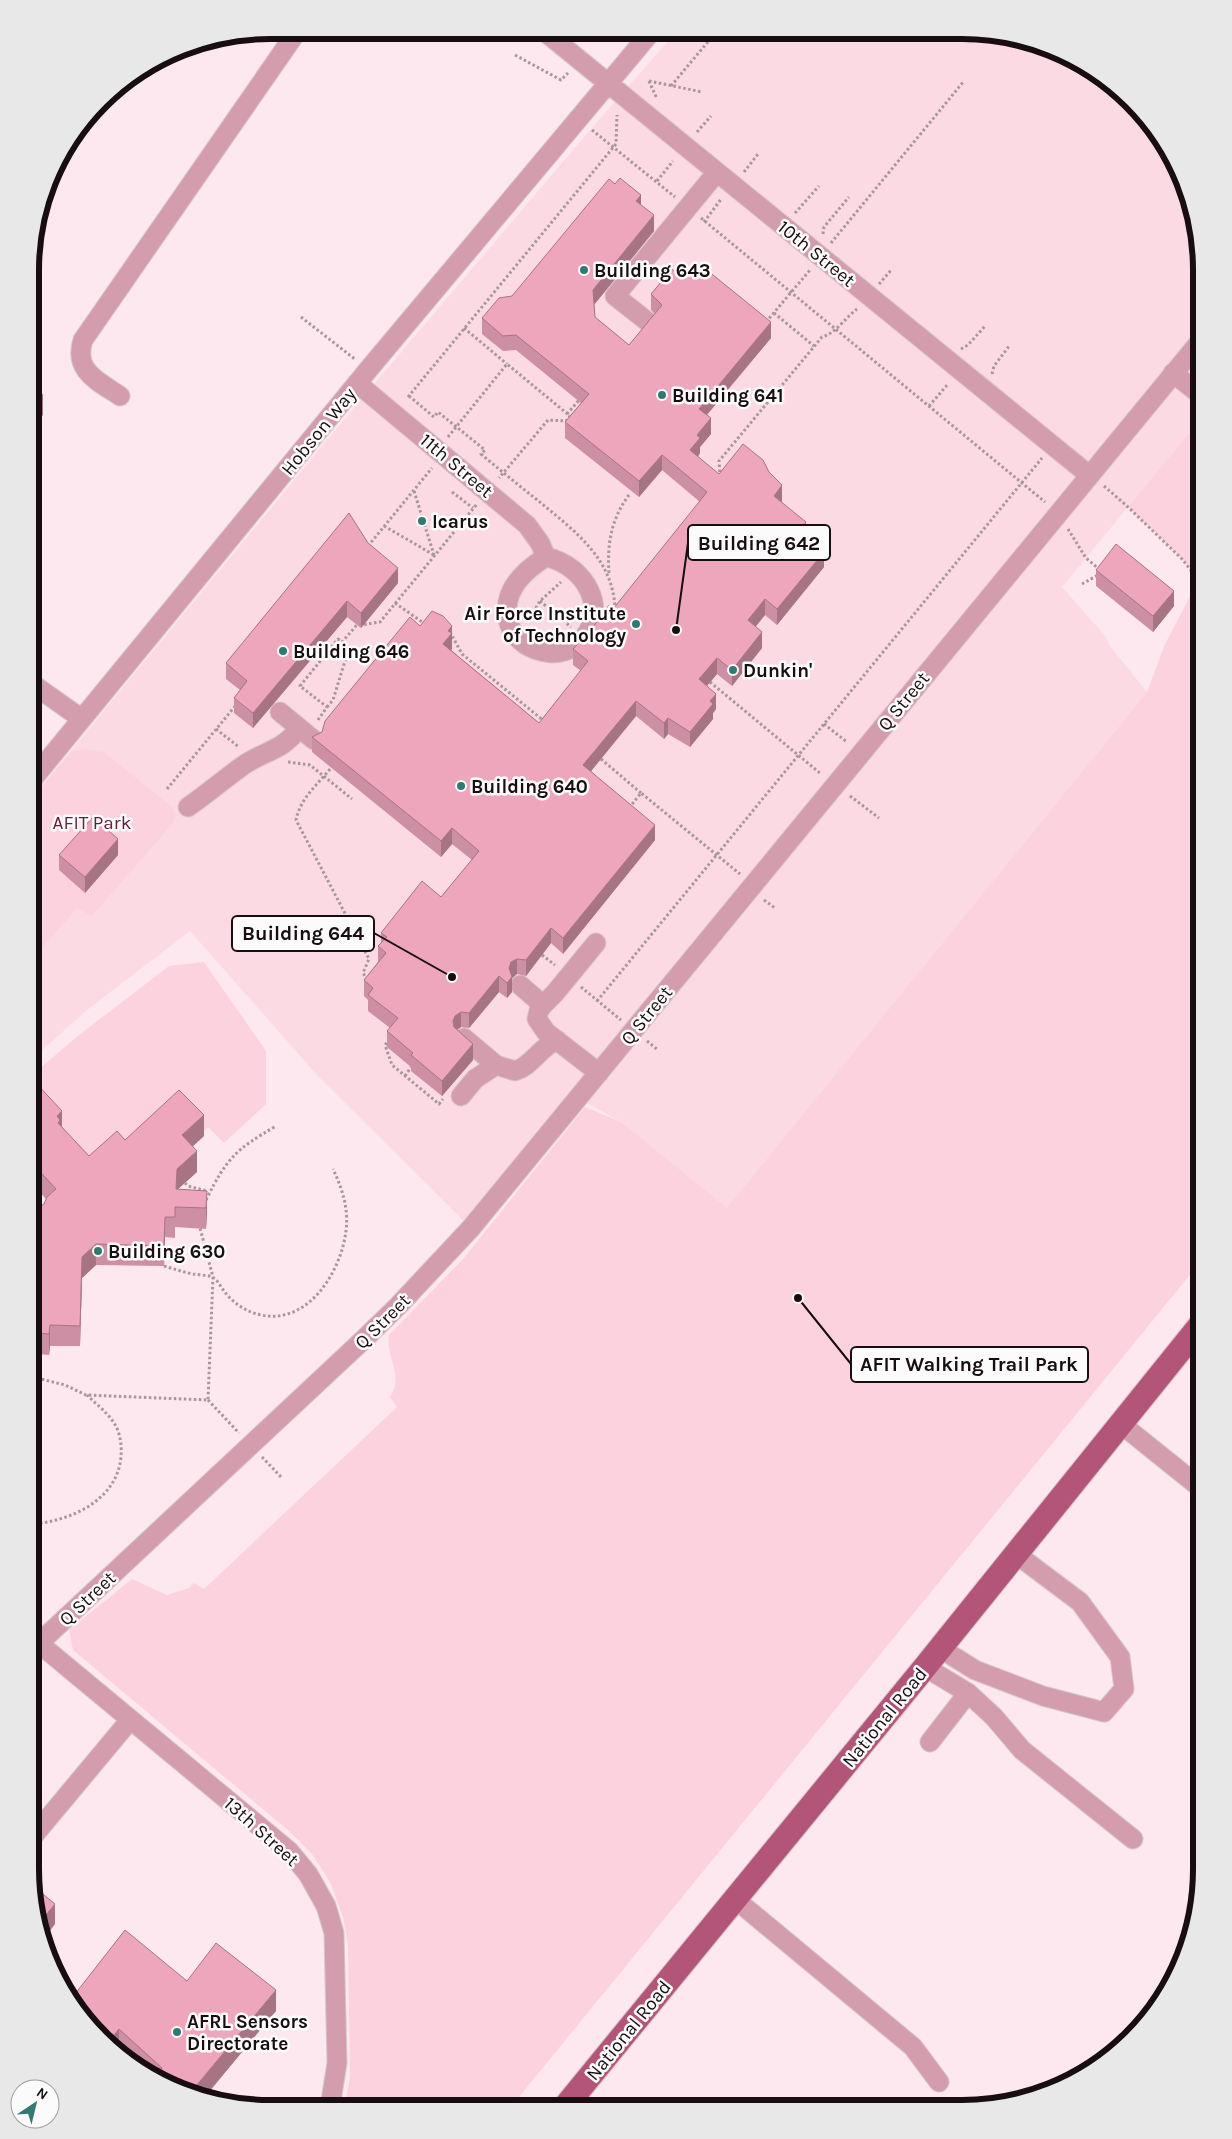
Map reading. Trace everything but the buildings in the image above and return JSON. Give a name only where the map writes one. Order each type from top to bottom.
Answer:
[{"type":"main road","name":"National Road","points":[[571,2100],[926,1667],[1193,1334]]},
{"type":"street","points":[[120,396],[95,379],[82,365],[80,356],[83,340],[292,39]]},
{"type":"street","name":"10th Street","points":[[554,39],[717,172],[824,249],[961,369],[1089,475]]},
{"type":"street","name":"Hobson Way","points":[[39,770],[357,383],[645,39]]},
{"type":"street","points":[[648,322],[615,296],[717,172]]},
{"type":"street","name":"Q Street","points":[[39,1638],[398,1306],[471,1228],[1193,349]]},
{"type":"street","points":[[1173,373],[1193,389]]},
{"type":"street","name":"11th Street","points":[[357,383],[527,525],[540,542],[546,556]]},
{"type":"street","points":[[546,556],[566,563],[567,578],[588,588],[593,599],[593,620],[584,638],[568,651],[557,653],[538,651],[518,638],[508,621],[507,607],[509,596],[514,584],[546,556]]},
{"type":"street","points":[[39,688],[82,718]]},
{"type":"street","points":[[280,712],[307,734]]},
{"type":"street","points":[[188,807],[261,756],[292,738],[307,734]]},
{"type":"street","points":[[596,943],[539,1010],[537,1018],[539,1024],[557,1040],[599,1073]]},
{"type":"street","points":[[520,985],[543,1005]]},
{"type":"street","points":[[464,1038],[496,1065],[510,1071],[521,1070],[547,1044],[557,1040]]},
{"type":"street","points":[[463,1086],[496,1065]]},
{"type":"street","points":[[1121,1424],[1193,1482]]},
{"type":"street","points":[[940,1648],[974,1670],[1043,1696],[1104,1712],[1124,1689],[1120,1658],[1080,1602],[1016,1554]]},
{"type":"street","name":"13th Street","points":[[39,1649],[130,1720],[289,1851],[308,1874],[326,1906],[334,1933],[337,2054],[331,2100]]},
{"type":"street","points":[[926,1667],[968,1693],[994,1717],[1022,1750],[1133,1840]]},
{"type":"street","points":[[930,1742],[968,1693]]},
{"type":"street","points":[[39,1829],[130,1720]]},
{"type":"street","points":[[735,1899],[913,2047],[940,2082]]},
{"type":"path","points":[[671,86],[710,39]]},
{"type":"path","points":[[515,55],[560,80],[569,72],[572,77]]},
{"type":"path","points":[[649,81],[702,92]]},
{"type":"path","points":[[763,326],[792,293],[824,249],[830,245],[964,81]]},
{"type":"path","points":[[609,576],[598,557],[580,535],[481,454],[485,450],[438,412],[434,417],[409,396],[614,147],[616,144],[617,114]]},
{"type":"path","points":[[697,132],[711,116]]},
{"type":"path","points":[[578,118],[1058,512],[1086,558],[1104,572],[1082,584]]},
{"type":"path","points":[[743,172],[758,154]]},
{"type":"path","points":[[657,182],[673,161]]},
{"type":"path","points":[[704,222],[725,195]]},
{"type":"path","points":[[823,237],[824,227],[849,197]]},
{"type":"path","points":[[670,271],[676,276],[697,273]]},
{"type":"path","points":[[871,279],[886,291]]},
{"type":"path","points":[[774,313],[814,346]]},
{"type":"path","points":[[301,317],[359,362]]},
{"type":"path","points":[[958,349],[968,345],[985,326]]},
{"type":"path","points":[[464,328],[568,414]]},
{"type":"path","points":[[721,484],[718,461],[814,346],[822,337],[829,335],[835,329]]},
{"type":"path","points":[[993,378],[994,366],[1010,345]]},
{"type":"path","points":[[363,552],[414,490],[456,427],[507,364]]},
{"type":"path","points":[[929,406],[961,369]]},
{"type":"path","points":[[342,642],[356,626],[380,622],[548,420],[566,421],[570,416],[568,414],[584,394]]},
{"type":"path","points":[[598,1001],[1053,444]]},
{"type":"path","points":[[1089,475],[1128,507],[1171,548],[1193,573]]},
{"type":"path","points":[[414,490],[434,555]]},
{"type":"path","points":[[452,492],[473,508]]},
{"type":"path","points":[[614,618],[615,601],[609,576],[609,537],[616,516],[628,496]]},
{"type":"path","points":[[384,526],[434,555]]},
{"type":"path","points":[[518,638],[540,602],[567,578]]},
{"type":"path","points":[[540,602],[572,630],[576,624]]},
{"type":"path","points":[[396,603],[423,625],[430,622]]},
{"type":"path","points":[[448,630],[462,654],[547,723]]},
{"type":"path","points":[[307,734],[333,700],[349,648],[338,639],[300,686],[327,707]]},
{"type":"path","points":[[710,682],[835,785],[880,818]]},
{"type":"path","points":[[167,789],[241,699]]},
{"type":"path","points":[[824,724],[860,754]]},
{"type":"path","points":[[216,729],[261,756],[310,765],[352,799]]},
{"type":"path","points":[[601,759],[641,794],[753,884],[758,895],[774,908]]},
{"type":"path","points":[[330,769],[303,802],[298,810],[296,820],[369,959],[363,973],[366,980],[373,985]]},
{"type":"path","points":[[624,814],[641,794]]},
{"type":"path","points":[[396,1032],[385,1045],[392,1065],[439,1104]]},
{"type":"path","points":[[405,1076],[411,1067]]},
{"type":"path","points":[[203,1205],[223,1167],[236,1151],[276,1126]]},
{"type":"path","points":[[164,1266],[213,1277],[232,1301],[240,1307],[260,1315],[279,1316],[300,1308],[314,1298],[336,1266],[346,1230],[344,1195],[333,1168]]},
{"type":"path","points":[[185,1183],[188,1186],[210,1192]]},
{"type":"path","points":[[86,1395],[208,1400],[213,1277],[200,1228]]},
{"type":"path","points":[[39,1378],[66,1385],[86,1395],[114,1423],[122,1448],[118,1472],[112,1484],[99,1499],[83,1509],[58,1520],[39,1523]]},
{"type":"shaded area","name":"Air Force Institute of Technology","points":[[670,39],[977,39],[1007,43],[1051,56],[1103,86],[1126,106],[1154,141],[1176,181],[1189,225],[1193,255],[1193,428],[1062,587],[1106,637],[1109,645],[1147,692],[727,1209],[621,1122],[578,1098],[471,1228],[318,1076],[190,931],[87,1010],[39,1053],[39,789],[347,416],[584,137]]},
{"type":"green space","points":[[1193,428],[1193,573],[1182,559],[1128,507]]},
{"type":"green space","points":[[1193,591],[1193,1271],[517,2100],[346,2100],[350,2077],[348,1945],[343,1917],[330,1882],[312,1854],[289,1831],[73,1650],[69,1630],[132,1579],[167,1595],[189,1588],[194,1583],[204,1589],[397,1407],[390,1397],[396,1381],[389,1335],[464,1258],[585,1107],[621,1122],[727,1208],[1147,692],[1165,644]]},
{"type":"green space","name":"AFIT Park","points":[[85,749],[104,752],[173,808],[175,816],[172,824],[92,916],[77,908],[39,951],[39,790],[71,752]]},
{"type":"green space","points":[[204,962],[266,1051],[266,1104],[224,1143],[208,1127],[201,1134],[89,1177],[39,1117],[39,1069],[79,1035],[169,966]]},
{"type":"place","name":"Building 643","points":[[584,270]]},
{"type":"place","name":"Building 641","points":[[662,395]]},
{"type":"place","name":"Icarus","points":[[422,521]]},
{"type":"place","name":"Air Force Institute of Technology","points":[[636,624]]},
{"type":"place","name":"Building 642","points":[[676,630]]},
{"type":"place","name":"Building 646","points":[[283,651]]},
{"type":"place","name":"Dunkin'","points":[[733,670]]},
{"type":"place","name":"Building 640","points":[[461,786]]},
{"type":"place","name":"Building 644","points":[[452,977]]},
{"type":"place","name":"Building 630","points":[[98,1251]]},
{"type":"place","name":"AFIT Walking Trail Park","points":[[798,1298]]},
{"type":"place","name":"AFRL Sensors Directorate","points":[[177,2032]]}]
